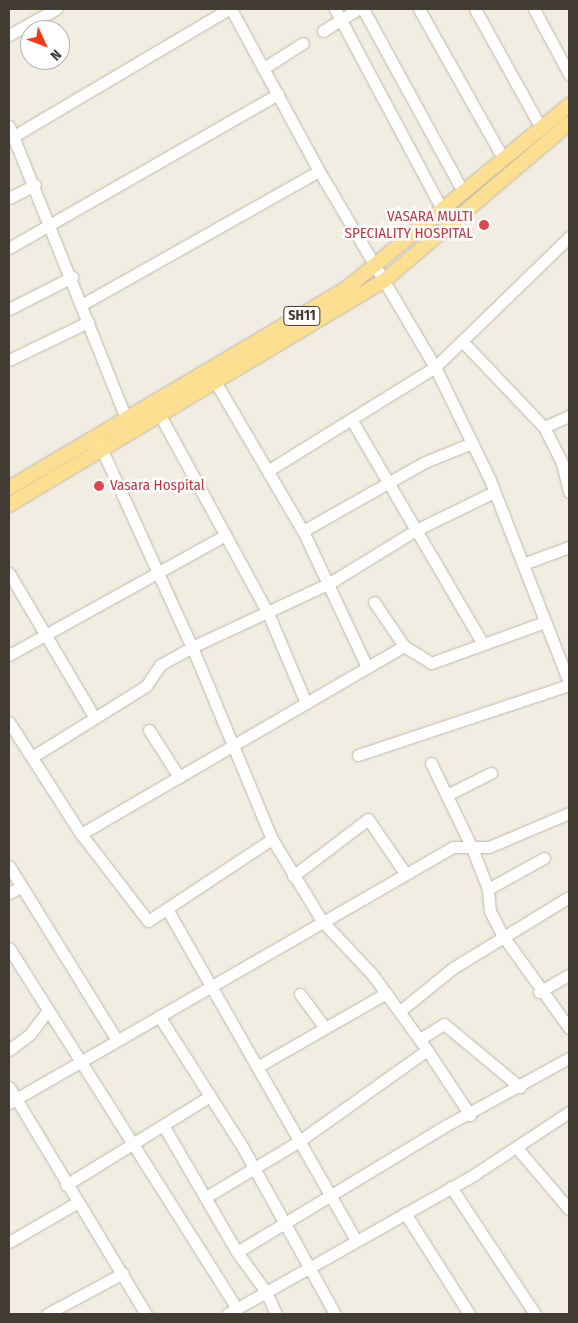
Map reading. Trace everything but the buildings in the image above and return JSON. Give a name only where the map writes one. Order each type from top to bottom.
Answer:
[{"type":"main road","name":"SH11","points":[[9,505],[100,445],[127,421],[347,288],[569,105]]},
{"type":"main road","name":"SH11","points":[[9,488],[161,417],[386,279],[567,130]]},
{"type":"street","points":[[9,35],[56,9]]},
{"type":"street","points":[[127,421],[81,305],[72,277],[11,131],[230,9],[264,68],[318,171],[377,263],[435,367],[494,492],[569,684],[358,755]]},
{"type":"street","points":[[335,9],[442,209]]},
{"type":"street","points":[[323,30],[358,9]]},
{"type":"street","points":[[362,9],[463,192]]},
{"type":"street","points":[[419,9],[503,158]]},
{"type":"street","points":[[475,9],[541,128]]},
{"type":"street","points":[[534,9],[569,74]]},
{"type":"street","points":[[264,68],[303,43]]},
{"type":"street","points":[[9,248],[51,226],[278,94]]},
{"type":"street","points":[[554,117],[567,130]]},
{"type":"street","points":[[81,305],[318,171]]},
{"type":"street","points":[[9,198],[35,185]]},
{"type":"street","points":[[269,470],[435,367],[569,237]]},
{"type":"street","points":[[9,309],[72,277]]},
{"type":"street","points":[[9,360],[88,322]]},
{"type":"street","points":[[462,341],[544,427],[562,463],[569,492]]},
{"type":"street","points":[[216,383],[269,470],[303,531],[367,666]]},
{"type":"street","points":[[544,427],[569,416]]},
{"type":"street","points":[[161,417],[224,536],[268,613],[306,703]]},
{"type":"street","points":[[351,419],[414,531],[483,644]]},
{"type":"street","points":[[303,531],[388,483],[472,443]]},
{"type":"street","points":[[100,445],[155,571],[192,647],[232,748],[272,839],[322,921],[400,1011],[470,1115]]},
{"type":"street","points":[[32,757],[93,715],[146,686],[160,664],[192,647],[328,584],[414,531],[494,492]]},
{"type":"street","points":[[9,655],[44,632],[155,571],[224,536]]},
{"type":"street","points":[[523,564],[569,547]]},
{"type":"street","points":[[9,575],[93,715]]},
{"type":"street","points":[[374,602],[404,646],[431,663],[546,622]]},
{"type":"street","points":[[81,834],[232,748],[367,666],[404,646]]},
{"type":"street","points":[[9,722],[81,834],[148,921],[272,839]]},
{"type":"street","points":[[149,730],[179,778]]},
{"type":"street","points":[[431,763],[449,794],[472,848],[488,889],[490,911],[503,936],[539,992],[569,1028]]},
{"type":"street","points":[[449,794],[491,773]]},
{"type":"street","points":[[13,1101],[453,847],[490,847],[569,813]]},
{"type":"street","points":[[294,876],[368,819],[405,873]]},
{"type":"street","points":[[488,889],[544,858]]},
{"type":"street","points":[[9,866],[118,1040]]},
{"type":"street","points":[[9,893],[21,887]]},
{"type":"street","points":[[400,1011],[453,968],[569,897]]},
{"type":"street","points":[[166,909],[208,987],[257,1067],[356,1241]]},
{"type":"street","points":[[9,948],[12,960],[48,1010],[134,1143],[232,1312],[451,1188],[518,1148],[569,1112]]},
{"type":"street","points":[[539,992],[569,975]]},
{"type":"street","points":[[257,1067],[386,993]]},
{"type":"street","points":[[300,994],[325,1028]]},
{"type":"street","points":[[9,1050],[30,1034],[48,1010]]},
{"type":"street","points":[[159,1016],[256,1170],[312,1266],[335,1314]]},
{"type":"street","points":[[420,1039],[444,1024],[520,1087]]},
{"type":"street","points":[[206,1197],[256,1170],[427,1050]]},
{"type":"street","points":[[237,1252],[330,1195],[569,1058]]},
{"type":"street","points":[[9,1087],[13,1101],[123,1274],[146,1314]]},
{"type":"street","points":[[66,1185],[210,1096]]},
{"type":"street","points":[[163,1125],[237,1252],[266,1292],[276,1314]]},
{"type":"street","points":[[518,1148],[569,1210]]},
{"type":"street","points":[[451,1188],[535,1314]]},
{"type":"street","points":[[9,1242],[78,1202]]},
{"type":"street","points":[[405,1214],[469,1314]]},
{"type":"street","points":[[46,1314],[123,1274]]},
{"type":"place","name":"VASARA MULTI SPECIALITY HOSPITAL","points":[[484,225]]},
{"type":"place","name":"Vasara Hospital","points":[[99,486]]}]
